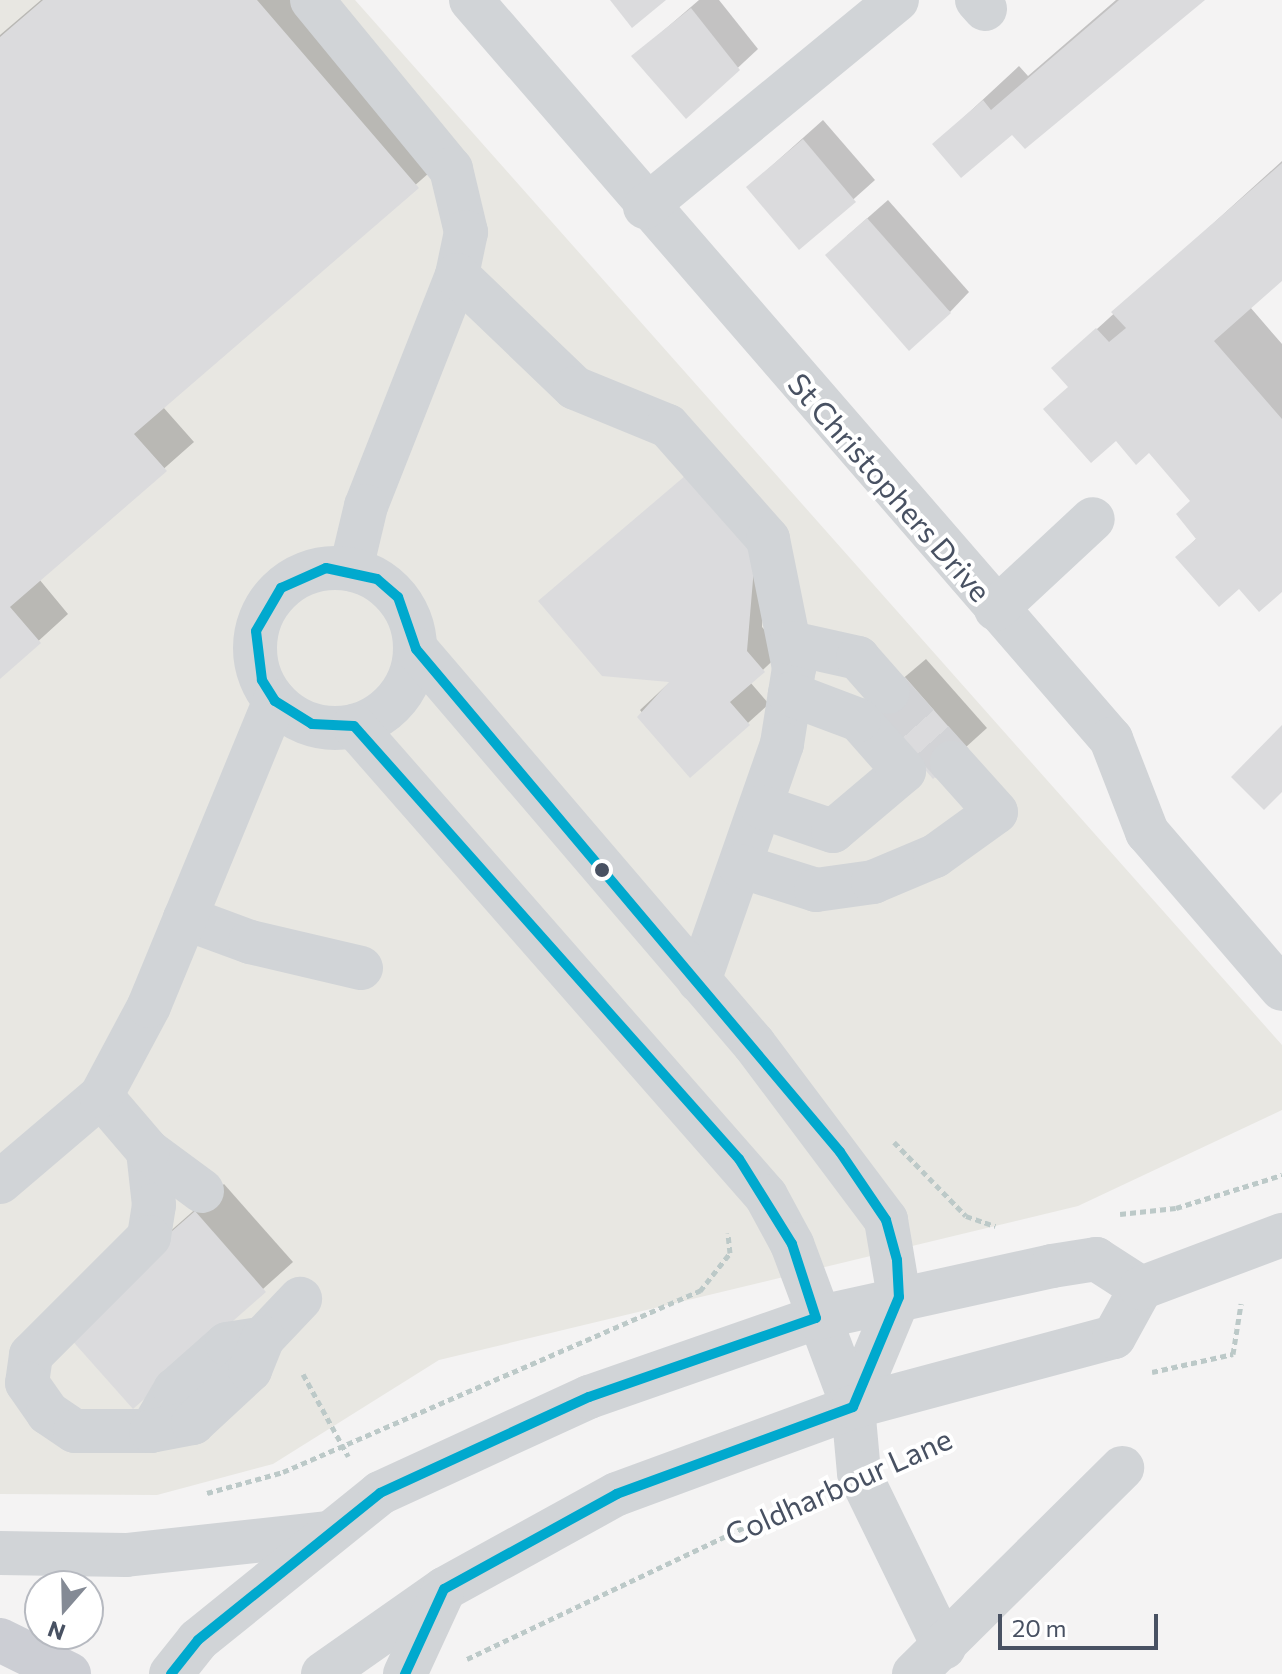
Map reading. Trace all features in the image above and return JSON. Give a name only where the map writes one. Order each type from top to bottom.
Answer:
[{"type":"main road","points":[[0,1640],[69,1674]]},
{"type":"street","points":[[312,0],[451,169],[466,232],[457,275],[366,506],[351,569]]},
{"type":"street","name":"St Christophers Drive","points":[[471,0],[645,207],[1111,739],[1147,832],[1175,870],[1282,989]]},
{"type":"street","points":[[645,207],[897,0]]},
{"type":"street","points":[[457,275],[575,388],[668,426],[768,539],[791,643],[790,694],[762,807],[699,981]]},
{"type":"street","points":[[996,609],[1093,519]]},
{"type":"street","points":[[416,649],[398,698],[354,726],[312,724],[275,701],[255,656],[265,607],[302,574],[351,569],[398,597],[416,649],[699,981],[840,1152],[886,1220],[899,1297],[853,1407]]},
{"type":"street","points":[[791,643],[858,658],[888,692]]},
{"type":"street","points":[[762,807],[833,831],[904,771],[859,720],[790,694]]},
{"type":"street","points":[[0,1182],[101,1096],[185,918],[275,701]]},
{"type":"street","points":[[354,726],[739,1159],[792,1244],[816,1318],[853,1407],[859,1473],[929,1660],[1122,1468]]},
{"type":"street","points":[[740,866],[816,890],[873,882],[935,856],[996,812],[952,763]]},
{"type":"street","points":[[185,918],[250,942],[361,968]]},
{"type":"street","points":[[101,1096],[148,1151],[202,1191]]},
{"type":"street","points":[[148,1151],[154,1205],[149,1237],[50,1331],[31,1355],[27,1383],[48,1413],[75,1431],[151,1431],[193,1423],[250,1370],[265,1335],[300,1299]]},
{"type":"street","points":[[171,1674],[198,1640],[373,1498],[589,1397],[816,1318],[899,1297],[1096,1259],[1141,1288],[1263,1243]]},
{"type":"street","name":"Coldharbour Lane","points":[[323,1674],[444,1589],[617,1494],[853,1407],[1114,1337],[1141,1288]]},
{"type":"street","points":[[0,1553],[126,1555],[327,1533]]},
{"type":"street","points":[[405,1674],[444,1589]]},
{"type":"path","points":[[886,1134],[966,1216],[1008,1225]]},
{"type":"path","points":[[1103,1216],[1176,1208],[1282,1175]]},
{"type":"path","points":[[198,1495],[283,1472],[700,1291],[730,1253],[726,1221]]},
{"type":"path","points":[[1138,1376],[1233,1354],[1263,1243]]},
{"type":"path","points":[[265,1335],[312,1386],[341,1445],[373,1498]]},
{"type":"path","name":"Coldharbour Lane","points":[[463,1666],[859,1473]]},
{"type":"shaded area","points":[[0,0],[355,0],[1282,1045],[1282,1110],[1078,1206],[439,1360],[273,1464],[157,1495],[0,1494]]},
{"type":"building","points":[[43,0],[257,0],[419,188],[134,434],[167,471],[10,607],[41,643],[0,679],[0,37]]},
{"type":"building","points":[[610,0],[666,0],[632,28]]},
{"type":"building","points":[[1119,0],[1205,0],[1025,149],[1012,135],[961,178],[932,144],[983,100],[991,110]]},
{"type":"building","points":[[691,8],[740,70],[686,119],[631,56]]},
{"type":"building","points":[[803,139],[856,202],[799,250],[746,187]]},
{"type":"building","points":[[1282,163],[1282,281],[1214,341],[1282,419],[1282,592],[1259,612],[1239,589],[1219,607],[1175,557],[1196,539],[1176,514],[1190,501],[1149,453],[1136,465],[1116,441],[1091,463],[1043,409],[1068,387],[1051,368],[1096,328],[1109,342],[1126,328],[1111,312]]},
{"type":"building","points":[[867,218],[951,313],[909,351],[825,255]]},
{"type":"building","points":[[692,470],[756,544],[747,651],[765,672],[730,702],[750,725],[690,778],[637,717],[669,682],[602,676],[538,601]]},
{"type":"building","points":[[905,677],[968,749],[933,779],[871,707]]},
{"type":"building","points":[[1282,725],[1282,792],[1264,810],[1231,777]]},
{"type":"building","points":[[195,1211],[266,1292],[133,1409],[61,1328]]},
{"type":"tunnel","points":[[888,692],[952,763]]},
{"type":"transit line","points":[[171,1674],[198,1640],[380,1493],[589,1397],[816,1318],[792,1244],[739,1159],[354,726],[312,724],[275,701],[262,680],[256,631],[281,588],[326,568],[377,579],[398,597],[416,649],[840,1152],[886,1220],[897,1260],[899,1297],[853,1407],[617,1494],[444,1589],[405,1674]]}]
